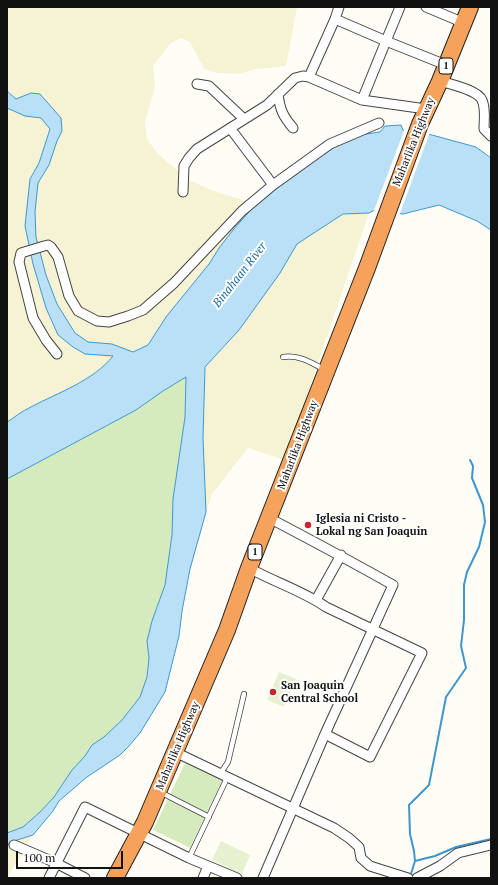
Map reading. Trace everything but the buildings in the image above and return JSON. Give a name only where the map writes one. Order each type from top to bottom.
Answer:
[{"type":"highway","name":"Maharlika Highway","points":[[114,878],[145,822],[227,630],[249,568],[367,268],[383,220],[420,124],[440,81],[470,7]]},
{"type":"street","points":[[309,77],[335,20],[339,7]]},
{"type":"street","points":[[362,100],[400,7]]},
{"type":"street","points":[[426,7],[464,23]]},
{"type":"street","points":[[335,20],[446,66]]},
{"type":"street","points":[[182,192],[184,166],[197,149],[267,105],[295,78],[303,76],[309,77],[362,100],[426,109]]},
{"type":"street","points":[[440,81],[476,94],[482,99],[484,104],[484,129],[491,136]]},
{"type":"street","points":[[197,84],[208,86],[244,119]]},
{"type":"street","points":[[278,94],[280,108],[284,118],[293,128]]},
{"type":"street","points":[[57,354],[46,340],[33,318],[19,262],[20,256],[24,252],[48,245],[51,247],[58,257],[69,296],[78,311],[96,321],[110,322],[143,310],[174,282],[242,211],[274,185],[330,144],[379,123]]},
{"type":"street","points":[[230,128],[274,185]]},
{"type":"street","points":[[263,878],[292,809],[393,585],[341,555],[330,551],[269,518]]},
{"type":"street","points":[[316,600],[341,555]]},
{"type":"street","points":[[249,568],[422,653],[370,757],[326,734]]},
{"type":"street","points":[[175,752],[334,828],[359,847],[361,858],[370,866],[407,878]]},
{"type":"street","points":[[49,878],[85,807],[139,832],[189,858],[236,878]]},
{"type":"street","points":[[14,845],[56,863],[85,878]]},
{"type":"street","points":[[417,878],[440,866],[458,853],[491,845]]},
{"type":"street","points":[[203,878],[208,866]]},
{"type":"lane","points":[[284,357],[292,355],[327,371]]},
{"type":"lane","points":[[189,858],[209,817],[224,776],[244,694]]},
{"type":"lane","points":[[158,792],[209,817]]},
{"type":"shaded area","points":[[7,7],[297,7],[286,66],[256,69],[238,74],[217,73],[204,69],[190,42],[181,38],[170,44],[153,66],[155,87],[145,122],[147,139],[157,153],[189,180],[214,191],[256,204],[233,230],[209,264],[166,317],[148,345],[133,352],[112,344],[88,342],[75,333],[57,304],[46,275],[36,237],[35,212],[38,183],[49,165],[62,131],[47,102],[40,94],[31,93],[16,99],[7,91]]},
{"type":"shaded area","points":[[7,108],[25,116],[41,118],[50,129],[39,163],[30,179],[29,248],[51,322],[113,356],[104,367],[82,381],[29,408],[7,422]]},
{"type":"shaded area","points":[[369,213],[285,460],[248,448],[212,494],[206,512],[203,439],[205,368],[239,330],[297,244],[344,214]]},
{"type":"shaded area","points":[[33,835],[7,878],[7,845],[14,841]]},
{"type":"green space","points":[[186,377],[185,417],[173,499],[172,535],[165,585],[152,621],[147,641],[149,658],[147,677],[140,697],[122,720],[104,737],[92,745],[85,756],[72,770],[54,797],[40,812],[23,827],[7,833],[7,479],[136,410]]},
{"type":"green space","points":[[279,672],[296,679],[284,707],[267,700]]},
{"type":"green space","points":[[186,761],[223,779],[190,848],[153,830]]},
{"type":"green space","points":[[221,841],[250,855],[242,874],[212,860]]},
{"type":"water","name":"Binahaan River","points":[[7,91],[16,99],[31,93],[40,94],[61,118],[62,131],[49,165],[38,183],[35,212],[36,237],[46,275],[57,304],[75,333],[88,342],[112,344],[133,352],[148,345],[166,317],[209,264],[233,230],[256,204],[326,149],[351,136],[380,132],[385,126],[401,125],[403,130],[432,135],[476,147],[491,158],[491,230],[477,221],[439,205],[403,214],[373,211],[369,213],[343,214],[297,244],[280,273],[239,330],[205,367],[203,439],[206,512],[190,569],[179,636],[165,692],[140,733],[120,755],[87,777],[59,801],[53,811],[33,835],[14,841],[7,845],[7,833],[23,827],[40,812],[54,797],[72,770],[85,756],[92,745],[104,737],[122,720],[140,697],[147,677],[149,658],[147,641],[152,621],[165,585],[172,535],[173,499],[185,417],[186,377],[136,410],[7,479],[7,422],[22,412],[86,379],[105,365],[113,356],[85,354],[73,347],[58,335],[46,308],[33,264],[25,226],[30,179],[39,163],[50,129],[41,118],[25,116],[7,108]]},
{"type":"pier","points":[[405,128],[430,132],[399,216],[373,213]]},
{"type":"waterway","points":[[410,877],[415,861],[410,834],[409,805],[429,785],[446,697],[466,668],[461,646],[464,620],[464,585],[467,572],[479,547],[485,522],[483,505],[472,478],[473,466],[470,460]]},
{"type":"waterway","points":[[415,861],[435,856],[456,847],[491,839]]},
{"type":"place","name":"Iglesia ni Cristo - Lokal ng San Joaquin","points":[[308,525]]},
{"type":"place","name":"San Joaquin Central School","points":[[273,692]]}]
